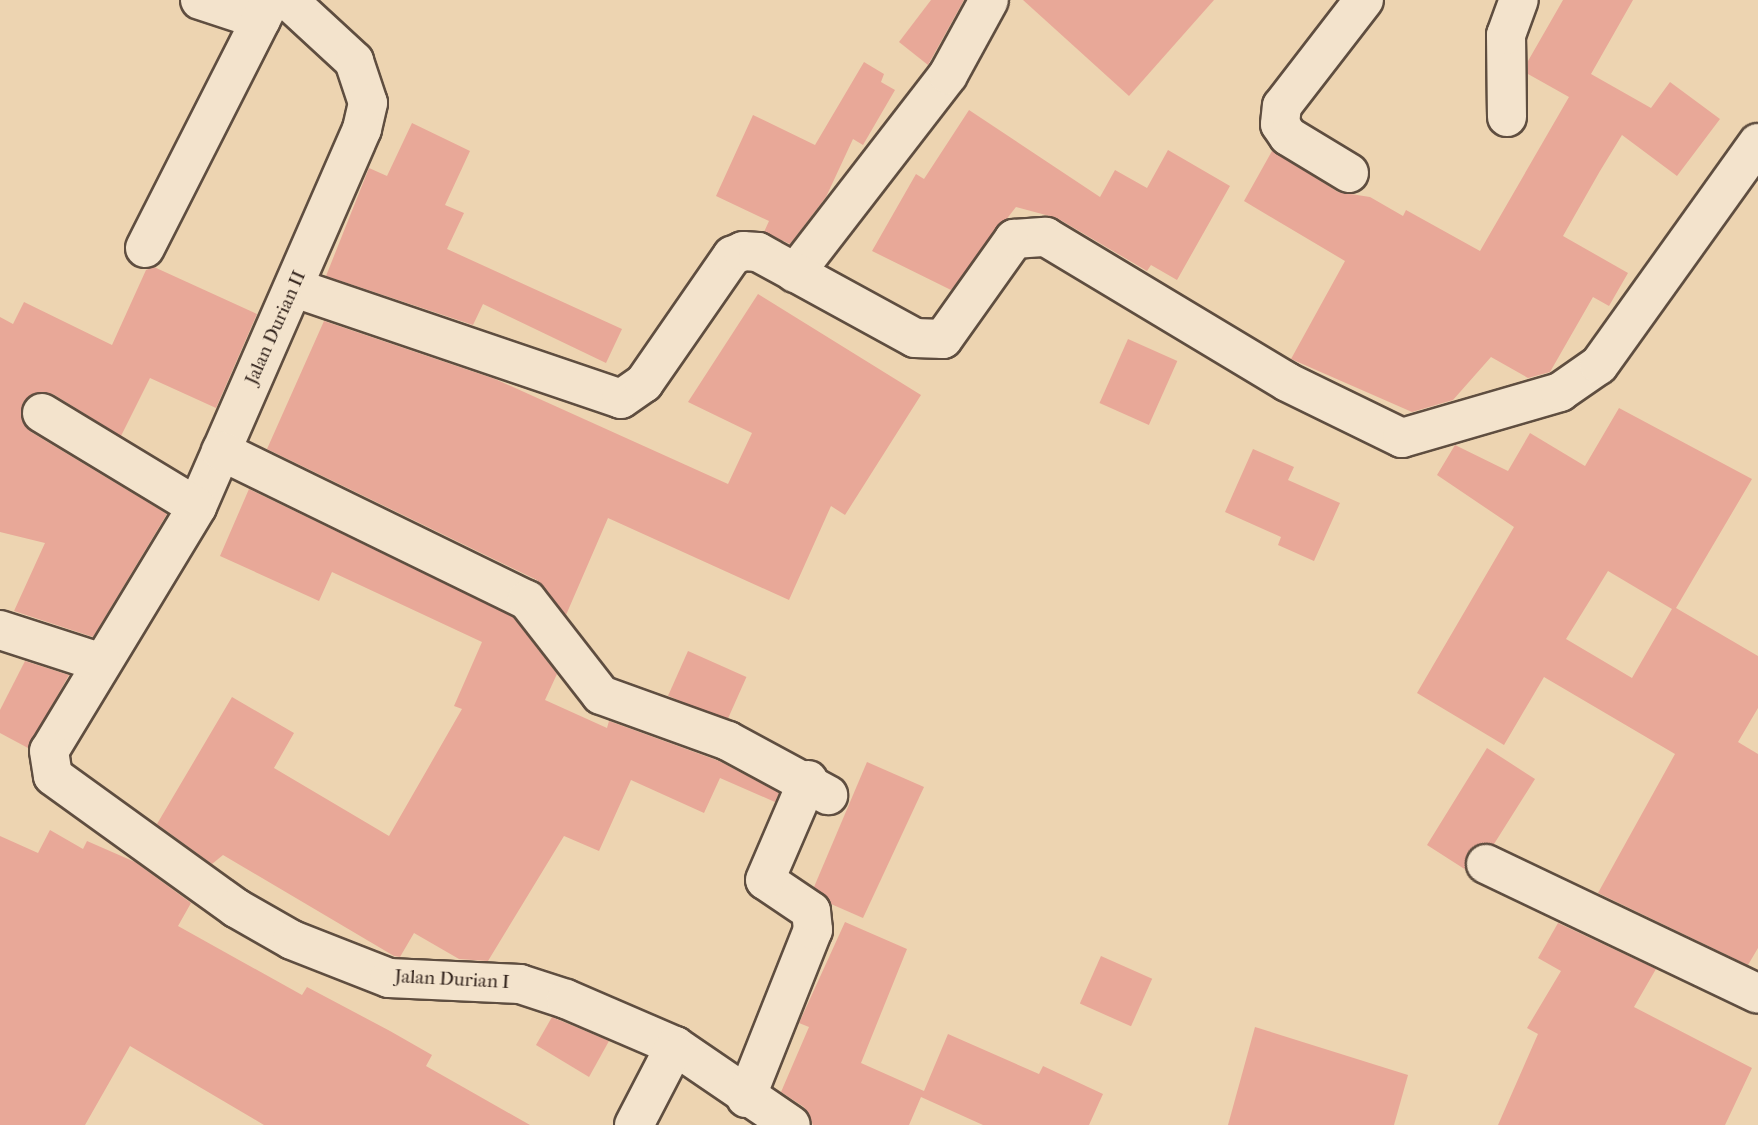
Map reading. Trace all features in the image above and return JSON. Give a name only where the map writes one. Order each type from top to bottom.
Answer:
[{"type":"street","points":[[145,248],[273,7],[200,0]]},
{"type":"street","points":[[795,273],[948,75],[989,0]]},
{"type":"street","points":[[1349,173],[1288,136],[1280,124],[1282,106],[1364,0]]},
{"type":"street","points":[[1507,117],[1506,35],[1519,0]]},
{"type":"street","name":"Jalan Durian II","points":[[102,663],[197,507],[295,288],[368,103],[354,61],[273,7]]},
{"type":"street","points":[[295,288],[621,399],[644,383],[732,256],[758,251],[915,338],[943,339],[1014,239],[1046,237],[1287,382],[1402,438],[1560,392],[1599,365],[1758,143]]},
{"type":"street","points":[[42,413],[197,507]]},
{"type":"street","points":[[221,451],[527,600],[601,695],[728,741],[818,787],[765,880],[811,911],[813,930],[746,1098]]},
{"type":"street","points":[[0,630],[102,663]]},
{"type":"street","name":"Jalan Durian I","points":[[102,663],[49,751],[53,776],[236,908],[292,940],[389,978],[520,984],[675,1046],[746,1098],[791,1125]]},
{"type":"street","points":[[1486,864],[1758,994]]},
{"type":"street","points":[[634,1125],[675,1046]]},
{"type":"building","points":[[931,0],[964,0],[928,65],[899,42]]},
{"type":"building","points":[[1023,0],[1214,0],[1129,96]]},
{"type":"building","points":[[1563,0],[1633,0],[1591,74],[1651,108],[1670,82],[1720,119],[1677,176],[1622,135],[1600,171],[1563,236],[1628,273],[1609,306],[1593,297],[1550,372],[1528,378],[1491,357],[1453,400],[1412,412],[1291,359],[1345,261],[1244,201],[1272,151],[1338,192],[1370,197],[1403,216],[1406,210],[1480,251],[1569,97],[1528,74],[1528,61]]},
{"type":"building","points":[[864,62],[884,74],[881,82],[895,90],[863,145],[853,139],[826,197],[790,244],[764,232],[769,221],[716,196],[753,115],[815,145]]},
{"type":"building","points":[[969,110],[1100,197],[1115,170],[1147,188],[1168,150],[1230,186],[1177,280],[1151,265],[1147,271],[1057,218],[1016,207],[951,290],[872,251],[916,174],[924,179]]},
{"type":"building","points":[[412,123],[470,151],[445,205],[464,213],[447,249],[622,329],[606,363],[483,304],[473,325],[326,276],[369,168],[387,176]]},
{"type":"building","points":[[154,267],[257,314],[216,408],[150,378],[121,436],[53,394],[32,394],[23,402],[23,423],[31,432],[167,514],[93,637],[14,611],[45,543],[0,532],[0,317],[13,324],[24,302],[112,345],[146,270]]},
{"type":"building","points":[[758,294],[921,395],[845,515],[831,506],[789,600],[608,518],[566,615],[537,580],[267,449],[324,321],[495,379],[728,484],[752,433],[688,402]]},
{"type":"building","points":[[1128,339],[1177,361],[1149,425],[1100,403]]},
{"type":"building","points":[[1619,408],[1752,479],[1676,608],[1758,656],[1758,708],[1738,742],[1758,754],[1758,948],[1748,965],[1598,893],[1675,754],[1544,677],[1504,745],[1417,693],[1514,527],[1437,475],[1455,445],[1508,471],[1530,433],[1585,466]],"holes":[[[1608,571],[1672,609],[1632,678],[1566,639]]]},
{"type":"building","points":[[1253,449],[1294,467],[1288,480],[1340,503],[1314,561],[1278,545],[1281,537],[1225,512]]},
{"type":"building","points":[[249,489],[513,617],[557,674],[545,700],[607,728],[609,721],[719,761],[779,793],[775,802],[720,778],[704,813],[631,780],[599,851],[564,836],[488,961],[459,959],[414,933],[400,957],[394,956],[223,855],[212,864],[157,824],[232,697],[294,733],[274,768],[389,836],[462,709],[454,706],[482,642],[332,572],[319,601],[220,556]]},
{"type":"building","points":[[688,651],[746,677],[727,722],[668,696]]},
{"type":"building","points":[[25,661],[69,675],[28,748],[0,733],[0,710]]},
{"type":"building","points":[[1487,748],[1535,779],[1494,844],[1474,846],[1467,854],[1466,870],[1427,845]]},
{"type":"building","points":[[867,762],[924,787],[863,918],[831,904],[814,887]]},
{"type":"building","points":[[50,830],[83,849],[87,841],[135,862],[191,903],[178,926],[302,995],[307,987],[390,1031],[432,1055],[426,1066],[530,1125],[264,1125],[130,1046],[85,1125],[0,1125],[0,836],[38,853]]},
{"type":"building","points":[[845,922],[907,949],[861,1063],[924,1091],[948,1034],[1039,1074],[1043,1066],[1103,1094],[1089,1125],[983,1125],[921,1097],[909,1125],[813,1125],[804,1107],[781,1092],[809,1027],[799,1023]]},
{"type":"building","points":[[1558,923],[1656,969],[1634,1007],[1752,1068],[1725,1125],[1498,1125],[1538,1034],[1527,1028],[1561,971],[1538,958]]},
{"type":"building","points":[[1101,956],[1152,979],[1131,1026],[1080,1004]]},
{"type":"building","points":[[552,1017],[609,1041],[589,1077],[536,1045]]},
{"type":"building","points":[[1255,1027],[1408,1075],[1394,1125],[1228,1125]]}]
